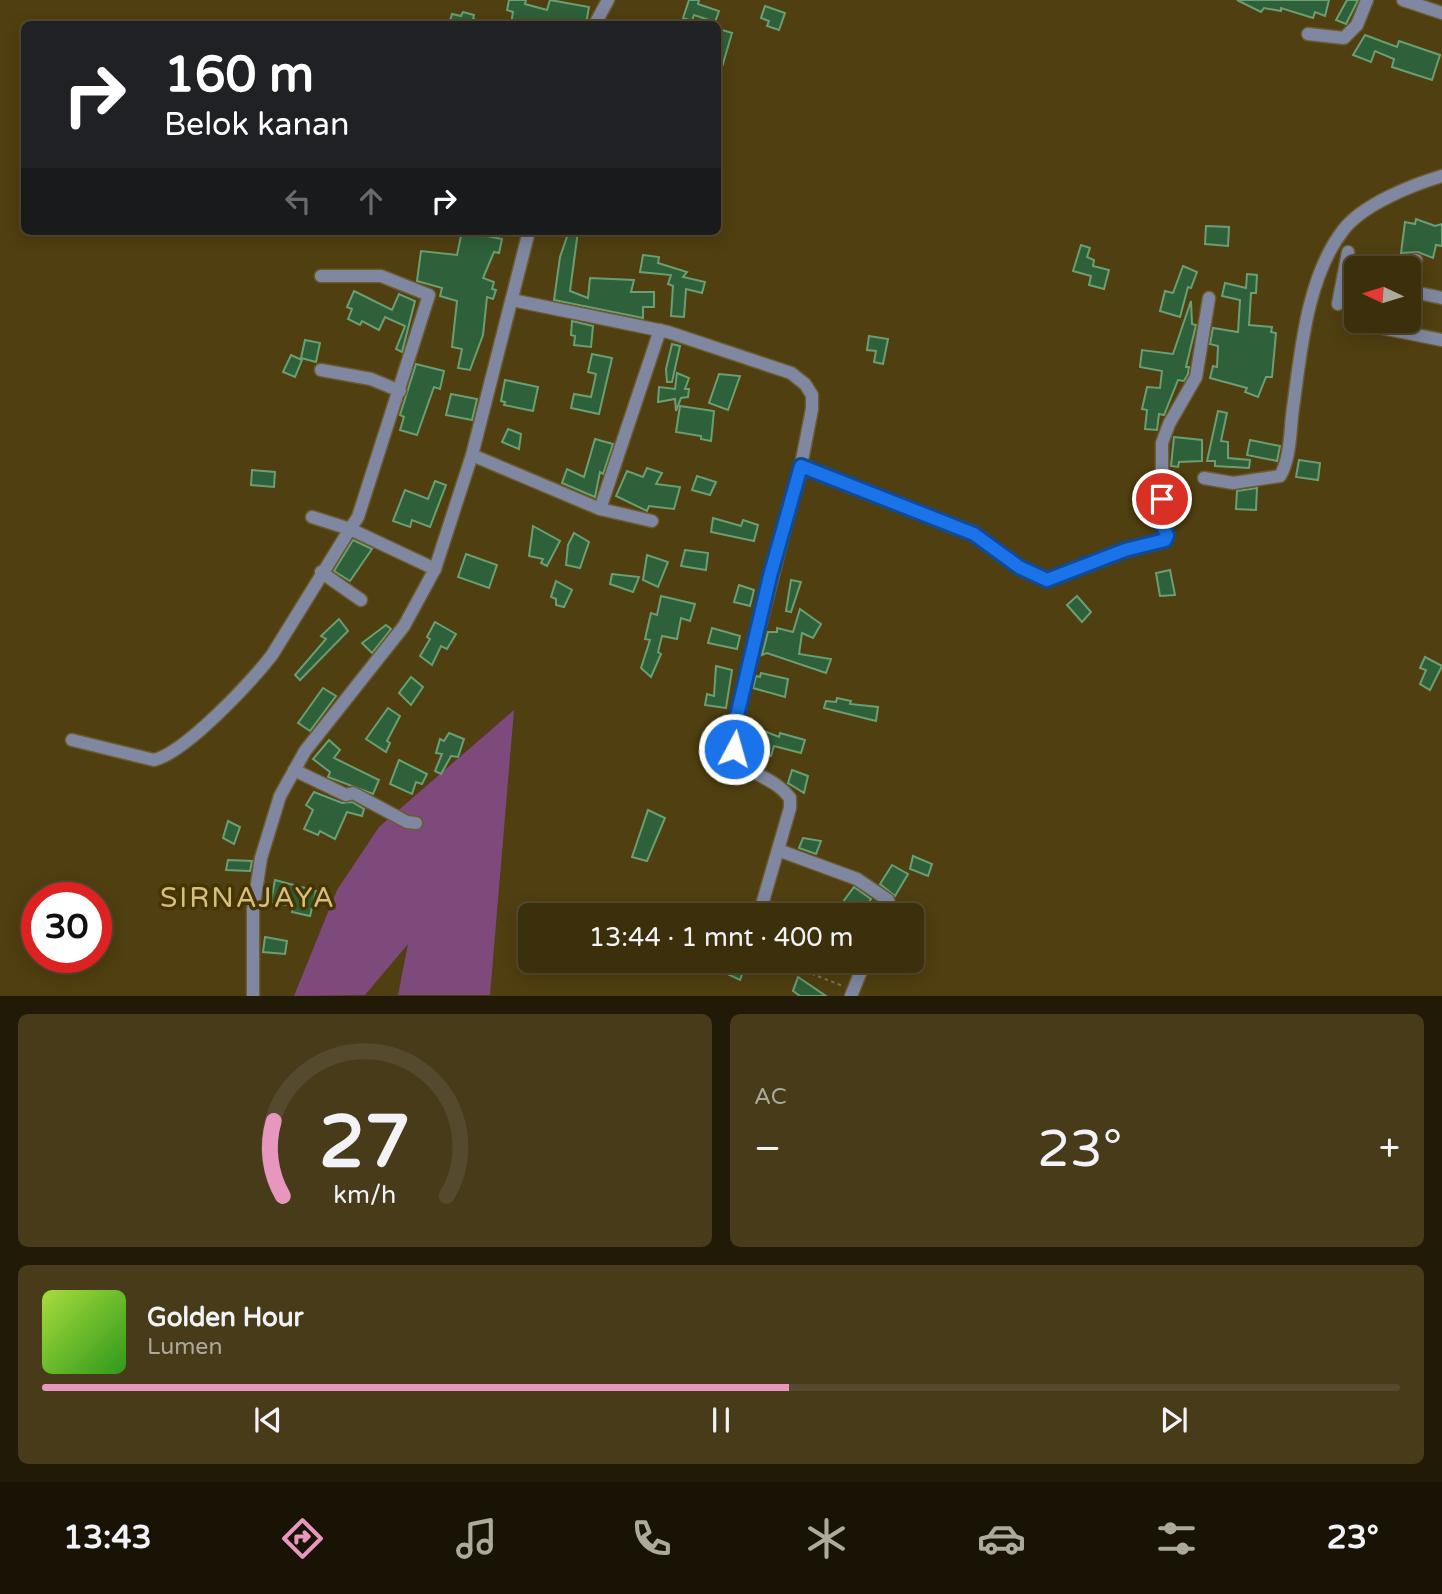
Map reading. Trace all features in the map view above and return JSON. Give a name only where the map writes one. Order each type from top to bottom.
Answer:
[{"type":"street","points":[[597,21],[608,0]]},
{"type":"street","points":[[1308,34],[1344,38],[1357,25],[1367,0]]},
{"type":"street","points":[[1403,0],[1442,13]]},
{"type":"street","points":[[1205,478],[1233,483],[1280,476],[1310,315],[1321,271],[1331,250],[1345,228],[1375,206],[1404,189],[1442,176]]},
{"type":"street","points":[[253,996],[253,910],[261,858],[280,796],[294,770],[335,711],[371,671],[404,626],[435,569],[472,455],[527,235]]},
{"type":"street","points":[[72,740],[154,760],[161,758],[198,731],[258,673],[272,655],[350,529],[365,501],[428,293],[381,276],[321,276]]},
{"type":"street","points":[[1338,304],[1344,291]]},
{"type":"street","points":[[1421,293],[1442,298]]},
{"type":"street","points":[[801,466],[974,534],[1019,567],[1047,580],[1125,550],[1159,542],[1167,535],[1162,524],[1162,443],[1169,424],[1196,377],[1209,298]]},
{"type":"street","points":[[512,300],[660,330],[774,366],[791,373],[805,384],[812,395],[812,409],[801,466],[770,576],[733,733],[734,749],[743,766],[790,798],[763,903]]},
{"type":"street","points":[[600,509],[660,330]]},
{"type":"street","points":[[1420,333],[1442,340]]},
{"type":"street","points":[[321,370],[371,379],[400,391]]},
{"type":"street","points":[[472,455],[600,509],[652,521]]},
{"type":"street","points":[[312,517],[350,529],[435,569]]},
{"type":"street","points":[[321,572],[361,600]]},
{"type":"street","points":[[294,770],[346,795],[354,793],[407,822],[416,823]]},
{"type":"street","points":[[778,850],[857,879],[889,903]]},
{"type":"street","points":[[851,993],[860,973]]},
{"type":"path","points":[[806,973],[851,993]]},
{"type":"shaded area","points":[[514,710],[490,995],[398,995],[408,944],[365,995],[294,996],[337,890],[379,827]]},
{"type":"building","points":[[509,0],[526,0],[525,4],[547,10],[550,0],[589,7],[587,21],[512,21],[513,12],[507,10]]},
{"type":"building","points":[[689,0],[699,0],[698,4],[719,11],[715,21],[694,15],[692,21],[683,18]]},
{"type":"building","points":[[1237,0],[1329,0],[1325,16],[1315,12],[1313,18],[1281,8],[1281,11],[1264,8],[1261,12]]},
{"type":"building","points":[[1347,0],[1358,0],[1346,24],[1336,20]]},
{"type":"building","points":[[765,6],[785,13],[779,30],[767,26],[769,21],[761,18]]},
{"type":"building","points":[[463,12],[474,15],[473,19],[480,21],[450,21],[452,14],[461,16]]},
{"type":"building","points":[[721,30],[732,33],[721,71]]},
{"type":"building","points":[[1365,35],[1397,47],[1399,41],[1440,55],[1432,80],[1392,67],[1394,59],[1375,51],[1371,62],[1353,55]]},
{"type":"building","points":[[1416,219],[1435,226],[1442,224],[1442,246],[1436,245],[1433,258],[1418,252],[1401,253],[1405,222],[1415,224]]},
{"type":"building","points":[[1206,226],[1229,227],[1228,246],[1205,244]]},
{"type":"building","points":[[461,235],[502,239],[499,253],[494,252],[483,278],[494,282],[492,289],[496,290],[493,299],[487,297],[483,335],[470,370],[458,368],[462,349],[452,347],[457,301],[440,296],[442,288],[417,281],[421,251],[457,255]]},
{"type":"building","points":[[568,235],[577,235],[570,291],[588,298],[590,278],[634,280],[631,292],[654,292],[654,307],[643,307],[643,318],[554,300],[560,257]]},
{"type":"building","points":[[1081,245],[1090,248],[1087,257],[1094,260],[1093,266],[1109,270],[1104,289],[1089,285],[1091,276],[1073,271]]},
{"type":"building","points":[[643,255],[659,257],[658,263],[687,272],[683,277],[705,282],[702,293],[686,289],[684,317],[671,316],[673,286],[668,284],[671,275],[640,272]]},
{"type":"building","points":[[1183,266],[1197,272],[1191,288],[1188,287],[1180,317],[1160,311],[1165,291],[1173,293]]},
{"type":"building","points":[[1247,274],[1257,275],[1256,293],[1251,293],[1249,325],[1272,327],[1271,332],[1276,333],[1272,377],[1266,377],[1258,397],[1245,392],[1247,388],[1210,378],[1213,366],[1217,367],[1218,346],[1210,344],[1213,328],[1238,332],[1240,300],[1222,296],[1225,283],[1246,288]]},
{"type":"building","points":[[354,291],[392,310],[399,294],[415,301],[402,352],[396,349],[405,326],[385,317],[379,330],[362,321],[360,325],[348,319],[352,309],[347,307]]},
{"type":"building","points":[[1191,301],[1192,324],[1196,325],[1186,367],[1189,367],[1188,374],[1184,381],[1178,380],[1164,415],[1159,414],[1157,430],[1145,429],[1147,410],[1142,409],[1147,387],[1160,388],[1162,371],[1140,367],[1142,350],[1173,354]]},
{"type":"building","points":[[572,321],[593,326],[591,347],[574,345],[575,336],[571,335]]},
{"type":"building","points":[[869,336],[888,339],[883,364],[874,362],[876,351],[867,350]]},
{"type":"building","points":[[305,340],[320,343],[316,362],[301,358]]},
{"type":"building","points":[[672,344],[680,346],[672,382],[667,382],[666,369]]},
{"type":"building","points":[[592,354],[612,358],[599,414],[571,408],[574,394],[591,397],[596,374],[588,372]]},
{"type":"building","points":[[291,355],[302,360],[295,377],[283,372]]},
{"type":"building","points":[[416,364],[444,371],[440,389],[434,387],[417,435],[400,430],[404,417],[400,415]]},
{"type":"building","points":[[677,373],[689,378],[685,389],[689,389],[688,397],[681,398],[676,411],[675,399],[658,402],[659,387],[675,389]]},
{"type":"building","points":[[719,374],[740,376],[728,410],[709,403]]},
{"type":"building","points":[[505,380],[538,387],[533,411],[504,405],[505,402],[501,401]]},
{"type":"building","points":[[451,394],[477,399],[472,420],[446,415]]},
{"type":"building","points":[[680,406],[714,411],[711,441],[701,439],[701,436],[676,432]]},
{"type":"building","points":[[1218,411],[1227,413],[1221,441],[1228,442],[1228,458],[1250,460],[1249,468],[1215,466],[1215,461],[1207,461]]},
{"type":"building","points":[[508,429],[521,434],[519,449],[502,442]]},
{"type":"building","points":[[1174,437],[1202,440],[1202,461],[1179,462],[1178,467],[1171,466]]},
{"type":"building","points":[[595,439],[613,444],[603,474],[600,472],[595,497],[562,483],[567,469],[584,477]]},
{"type":"building","points":[[1250,440],[1280,446],[1277,461],[1247,455]]},
{"type":"building","points":[[1299,460],[1320,463],[1318,480],[1296,477]]},
{"type":"building","points":[[647,468],[662,473],[656,484],[680,487],[674,509],[649,506],[647,511],[616,496],[627,471],[643,477]]},
{"type":"building","points":[[252,470],[275,472],[274,487],[251,485]]},
{"type":"building","points":[[697,476],[716,482],[710,495],[692,490]]},
{"type":"building","points":[[435,481],[446,485],[430,527],[412,520],[410,527],[393,521],[405,490],[428,499]]},
{"type":"building","points":[[1257,488],[1256,510],[1236,509],[1237,491]]},
{"type":"building","points":[[713,518],[741,526],[743,520],[758,525],[754,541],[711,532]]},
{"type":"building","points":[[533,526],[560,541],[547,566],[541,563],[543,559],[529,556]]},
{"type":"building","points":[[574,533],[589,542],[580,568],[566,565],[568,545]]},
{"type":"building","points":[[353,540],[372,549],[350,581],[334,571]]},
{"type":"building","points":[[685,550],[708,553],[706,570],[681,566]]},
{"type":"building","points":[[466,554],[497,565],[489,588],[458,577]]},
{"type":"building","points":[[647,555],[668,562],[658,587],[643,580]]},
{"type":"building","points":[[1170,570],[1175,595],[1160,596],[1156,573]]},
{"type":"building","points":[[612,574],[639,577],[633,592],[610,584]]},
{"type":"building","points":[[791,580],[801,582],[791,612],[786,611]]},
{"type":"building","points":[[556,581],[572,590],[564,607],[556,605],[556,599],[551,597]]},
{"type":"building","points":[[739,585],[754,590],[750,606],[734,602]]},
{"type":"building","points":[[661,596],[695,604],[690,621],[681,618],[677,639],[662,636],[658,652],[661,654],[651,677],[641,668],[650,640],[645,639],[651,613],[657,615]]},
{"type":"building","points":[[1077,596],[1091,612],[1082,622],[1067,605]]},
{"type":"building","points":[[800,609],[821,624],[813,638],[802,633],[799,654],[831,659],[826,673],[767,653],[762,655],[768,632],[777,632],[777,628],[793,632]]},
{"type":"building","points":[[339,619],[348,631],[300,680],[295,675],[326,639],[321,636]]},
{"type":"building","points":[[435,622],[456,634],[447,649],[441,646],[432,665],[420,656],[430,639],[427,637]]},
{"type":"building","points":[[386,625],[391,629],[372,653],[362,643]]},
{"type":"building","points":[[712,628],[740,636],[737,649],[708,643]]},
{"type":"building","points":[[1425,657],[1442,666],[1430,690],[1420,684],[1426,670],[1420,668]]},
{"type":"building","points":[[716,666],[732,670],[726,708],[705,705],[707,694],[714,696]]},
{"type":"building","points":[[761,673],[788,679],[785,697],[753,688],[756,676],[760,677]]},
{"type":"building","points":[[411,677],[423,687],[411,705],[399,693]]},
{"type":"building","points":[[323,688],[336,696],[310,731],[298,723]]},
{"type":"building","points":[[837,698],[851,701],[850,704],[878,707],[876,721],[824,708],[826,701],[836,702]]},
{"type":"building","points":[[388,708],[400,716],[387,741],[390,743],[386,752],[366,739]]},
{"type":"building","points":[[757,728],[779,737],[780,733],[805,740],[801,753],[774,746],[771,756],[754,750]]},
{"type":"building","points":[[449,733],[464,739],[458,757],[451,756],[441,774],[435,771],[442,754],[436,753],[440,739],[444,741]]},
{"type":"building","points":[[329,740],[340,750],[334,758],[379,780],[373,794],[328,777],[330,772],[313,759]]},
{"type":"building","points":[[399,760],[427,774],[422,784],[416,782],[412,794],[390,784]]},
{"type":"building","points":[[792,770],[808,776],[804,793],[788,783]]},
{"type":"building","points":[[314,792],[342,803],[352,802],[364,809],[362,816],[347,812],[335,839],[320,831],[318,835],[304,829],[313,810],[306,805]]},
{"type":"building","points":[[648,810],[665,818],[647,861],[632,857]]},
{"type":"building","points":[[228,821],[240,827],[234,844],[223,838]]},
{"type":"building","points":[[803,838],[821,841],[816,854],[799,848]]},
{"type":"building","points":[[913,856],[932,864],[928,876],[910,869]]},
{"type":"building","points":[[228,860],[252,861],[250,871],[226,870]]},
{"type":"building","points":[[892,865],[908,874],[895,896],[880,884]]},
{"type":"building","points":[[275,880],[316,891],[310,916],[292,912],[293,906],[271,902]]},
{"type":"building","points":[[854,887],[871,899],[868,903],[842,903]]},
{"type":"building","points":[[265,937],[287,941],[285,954],[263,952]]},
{"type":"building","points":[[725,973],[743,973],[740,980]]},
{"type":"building","points":[[798,977],[826,996],[800,996],[793,991]]},
{"type":"district","name":"SIRNAJAYA","points":[[248,897]]},
{"type":"route","points":[[734,749],[733,733],[770,576],[801,466],[974,534],[1019,567],[1052,581],[1125,550],[1165,540],[1167,535],[1162,524],[1162,499]]}]
